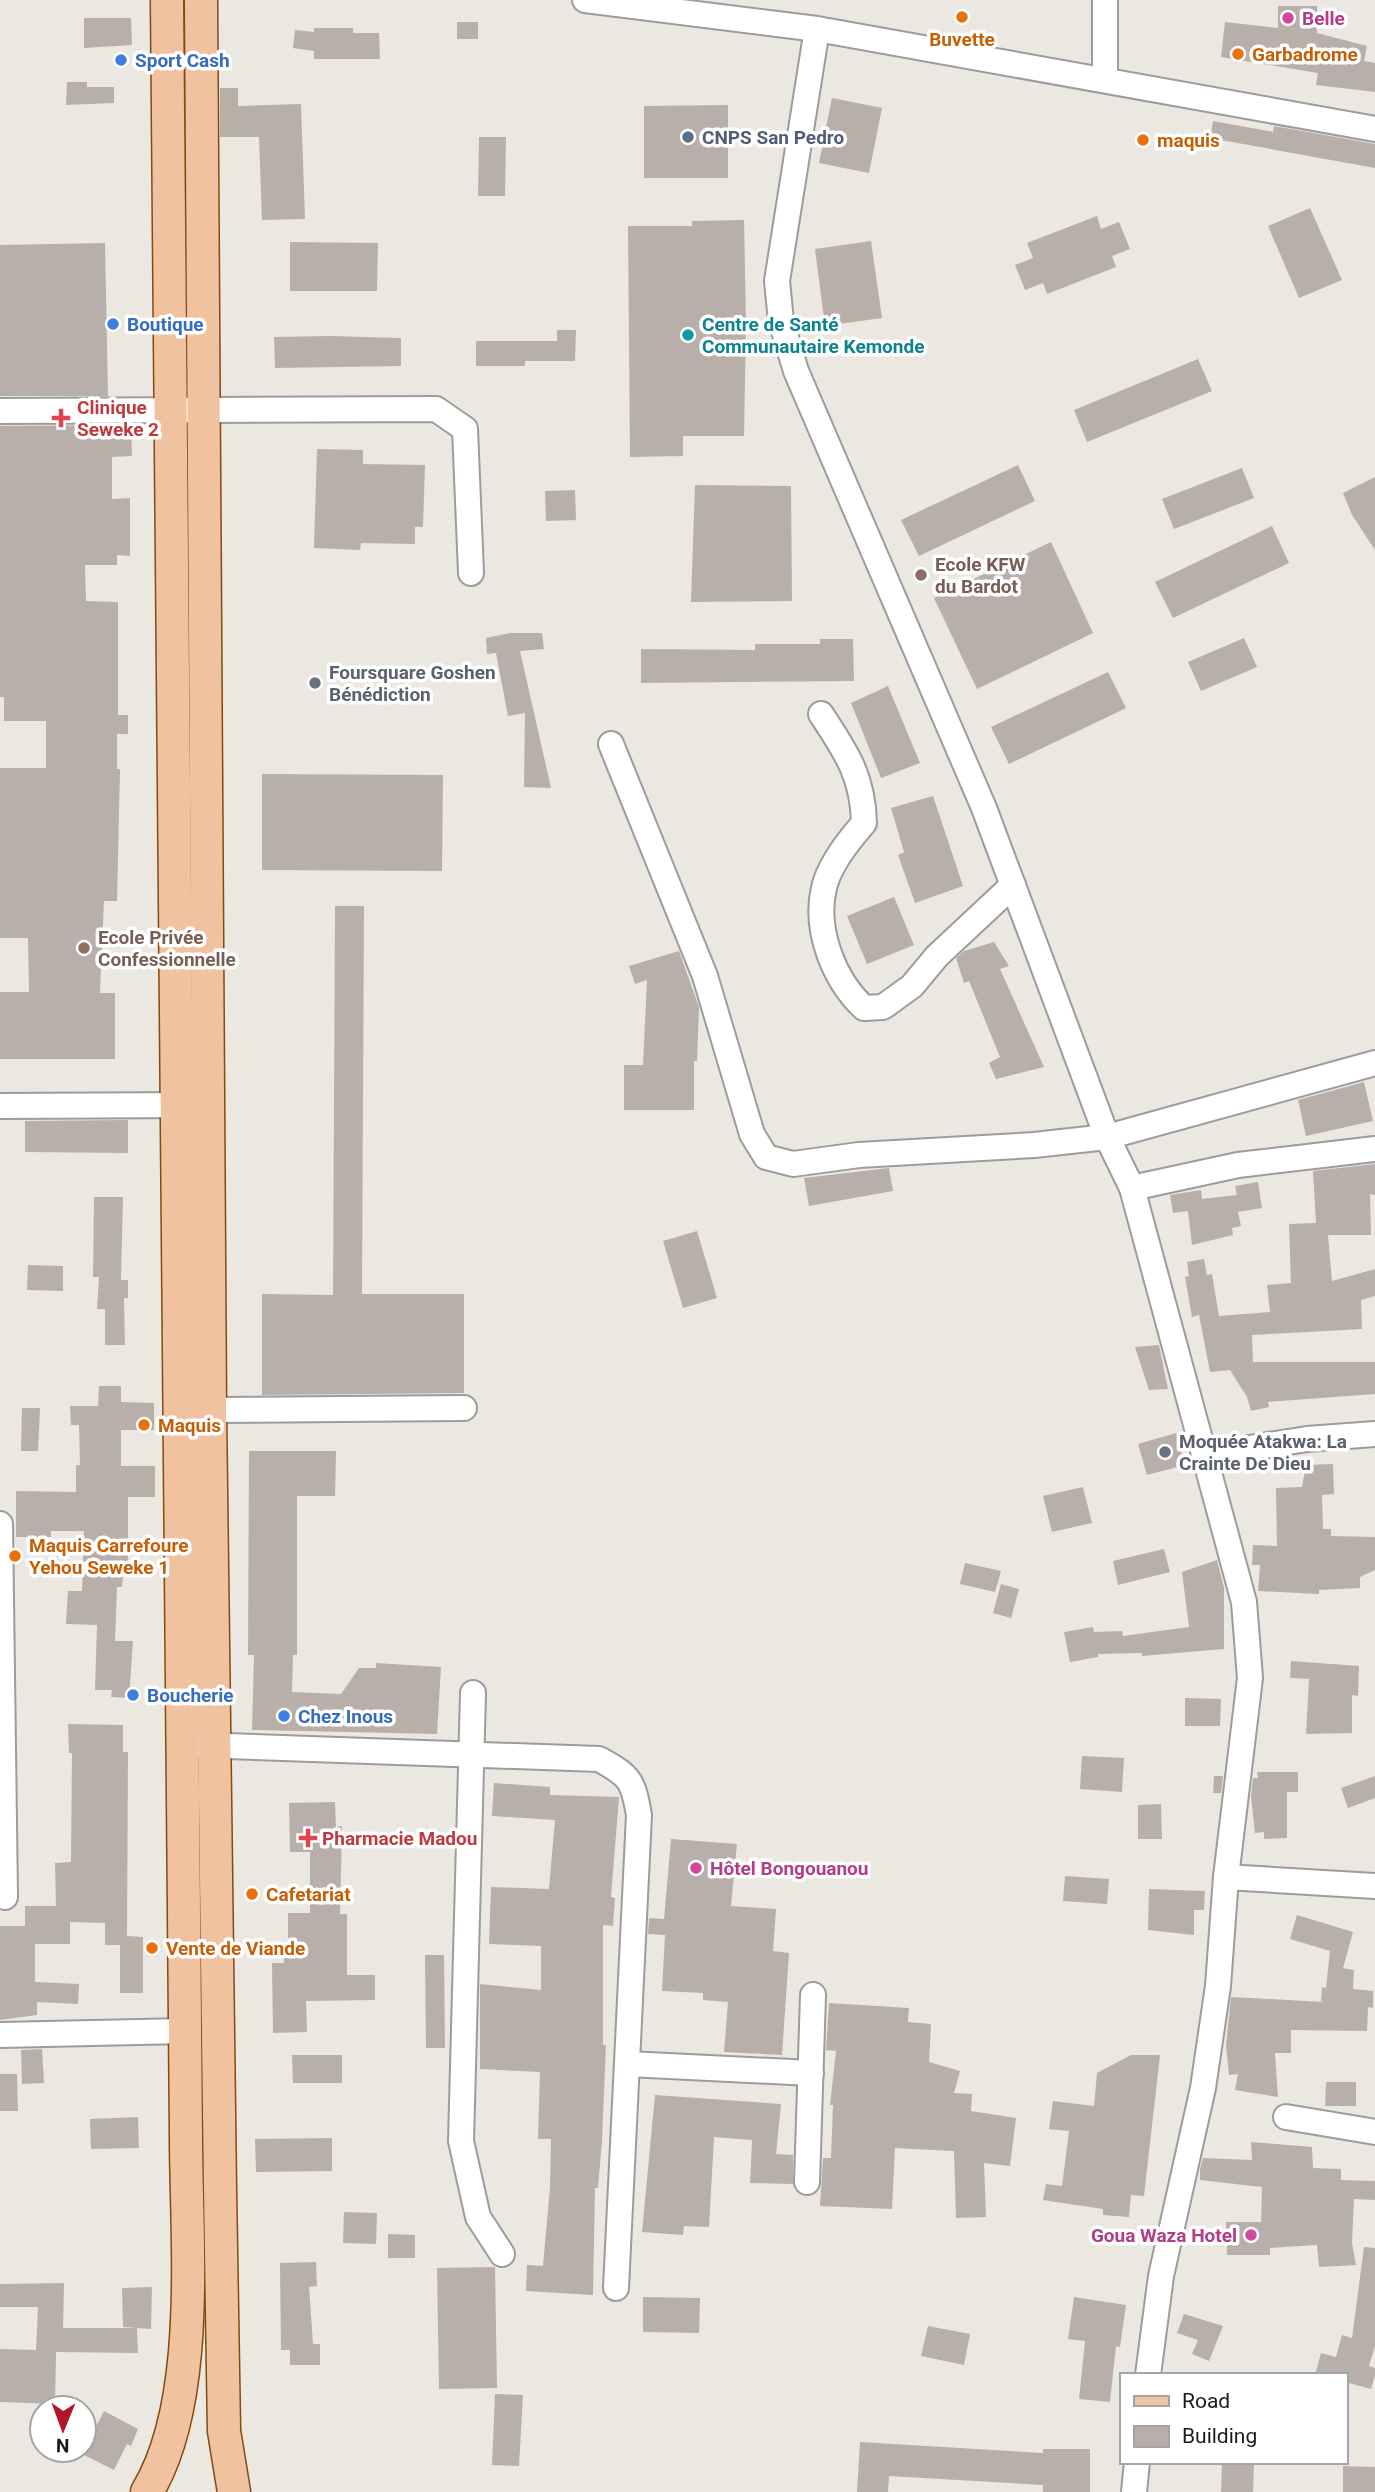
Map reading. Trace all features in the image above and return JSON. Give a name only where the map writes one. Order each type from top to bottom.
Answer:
[{"type":"main road","points":[[167,0],[171,411],[192,1105],[210,1410],[217,1746],[224,2431],[234,2492]]},
{"type":"main road","points":[[147,2492],[162,2457],[182,2393],[186,2340],[183,1745],[203,411],[201,0]]},
{"type":"street","points":[[585,0],[817,29],[1375,129]]},
{"type":"street","points":[[1105,0],[1105,80]]},
{"type":"street","points":[[817,29],[777,281],[781,321],[796,371],[984,808],[1107,1137],[1132,1188],[1244,1602],[1250,1678],[1226,1877],[1217,1999],[1203,2088],[1161,2276],[1148,2373]]},
{"type":"street","points":[[0,411],[436,409],[452,417],[464,429],[471,573]]},
{"type":"street","points":[[821,714],[853,763],[864,796],[864,824],[848,841],[824,888],[824,941],[846,991],[864,1008],[883,1007],[912,986],[937,956],[1013,885]]},
{"type":"street","points":[[611,744],[705,976],[752,1134],[766,1157],[793,1164],[859,1155],[1034,1145],[1107,1137],[1375,1063]]},
{"type":"street","points":[[0,1106],[192,1105]]},
{"type":"street","points":[[1132,1188],[1238,1165],[1375,1149]]},
{"type":"street","points":[[210,1410],[464,1408]]},
{"type":"street","points":[[1205,1455],[1307,1439],[1375,1434]]},
{"type":"street","points":[[0,1524],[5,1897]]},
{"type":"street","points":[[473,1693],[469,1755],[461,2141],[478,2217],[502,2254]]},
{"type":"street","points":[[183,1745],[599,1759],[627,1774],[635,1790],[639,1815],[616,2288]]},
{"type":"street","points":[[1226,1877],[1375,1886]]},
{"type":"street","points":[[807,2182],[813,1995]]},
{"type":"street","points":[[0,2035],[185,2031]]},
{"type":"street","points":[[628,2064],[811,2073]]},
{"type":"street","points":[[1286,2117],[1375,2132]]},
{"type":"street","points":[[1134,2492],[1138,2464]]},
{"type":"building","points":[[1278,6],[1317,6],[1317,33],[1367,46],[1364,61],[1375,63],[1375,92],[1316,85],[1318,73],[1221,57],[1225,22],[1278,28]]},
{"type":"building","points":[[84,18],[131,18],[132,45],[84,48]]},
{"type":"building","points":[[457,22],[478,22],[478,39],[457,39]]},
{"type":"building","points":[[314,28],[353,28],[353,33],[379,33],[380,59],[314,59],[314,51],[293,48],[295,30],[314,32]]},
{"type":"building","points":[[67,82],[87,82],[87,87],[114,87],[114,103],[66,105]]},
{"type":"building","points":[[220,88],[238,88],[238,106],[301,104],[305,219],[262,220],[259,137],[220,137]]},
{"type":"building","points":[[832,98],[882,108],[869,173],[819,163]]},
{"type":"building","points":[[728,105],[728,178],[644,178],[644,106]]},
{"type":"building","points":[[1213,121],[1273,132],[1274,126],[1375,144],[1375,168],[1210,138]]},
{"type":"building","points":[[479,137],[506,137],[505,196],[478,196]]},
{"type":"building","points":[[1310,208],[1342,280],[1299,298],[1268,226]]},
{"type":"building","points":[[1097,216],[1101,229],[1119,222],[1130,249],[1112,256],[1116,267],[1047,294],[1043,283],[1025,290],[1015,265],[1033,258],[1027,243]]},
{"type":"building","name":"Centre de Santé Communautaire Kemonde","points":[[744,220],[744,436],[683,436],[683,456],[630,457],[628,226],[692,226],[692,221]]},
{"type":"building","points":[[871,241],[882,318],[825,326],[815,249]]},
{"type":"building","points":[[290,242],[378,243],[377,291],[290,291]]},
{"type":"building","points":[[105,243],[108,396],[0,396],[0,245]]},
{"type":"building","points":[[557,330],[576,330],[575,361],[525,361],[525,366],[476,366],[476,341],[557,341]]},
{"type":"building","points":[[274,337],[401,338],[401,366],[275,368]]},
{"type":"building","points":[[1198,359],[1212,391],[1087,442],[1074,410]]},
{"type":"building","points":[[131,425],[132,456],[112,457],[112,499],[130,498],[130,556],[117,555],[117,565],[85,565],[86,601],[118,602],[118,715],[128,715],[128,734],[117,734],[117,769],[120,769],[117,901],[104,901],[100,993],[115,993],[115,1059],[0,1059],[0,992],[29,992],[28,938],[0,938],[0,768],[46,768],[46,721],[4,721],[4,697],[0,697],[0,426]]},
{"type":"building","points":[[317,449],[363,450],[363,464],[425,465],[423,527],[415,527],[415,544],[361,543],[360,550],[314,548]]},
{"type":"building","points":[[1018,465],[1035,501],[919,556],[901,520]]},
{"type":"building","points":[[1242,468],[1254,498],[1174,529],[1162,499]]},
{"type":"building","points":[[1375,477],[1375,550],[1352,515],[1343,493]]},
{"type":"building","points":[[695,485],[791,486],[792,601],[691,602]]},
{"type":"building","points":[[575,490],[576,520],[546,521],[545,491]]},
{"type":"building","points":[[1272,526],[1289,563],[1173,618],[1155,582]]},
{"type":"building","points":[[1051,542],[1093,633],[977,689],[934,598]]},
{"type":"building","points":[[510,633],[542,633],[544,649],[520,651],[551,788],[524,787],[525,713],[508,716],[496,653],[487,654],[486,638]]},
{"type":"building","points":[[1244,638],[1257,667],[1201,691],[1188,662]]},
{"type":"building","points":[[820,639],[853,639],[854,681],[641,683],[641,649],[755,650],[755,644],[820,644]]},
{"type":"building","points":[[1108,672],[1126,708],[1009,764],[991,727]]},
{"type":"building","points":[[888,686],[920,763],[881,778],[851,703]]},
{"type":"building","points":[[262,774],[443,775],[442,871],[262,870]]},
{"type":"building","points":[[933,796],[963,886],[915,903],[898,855],[904,852],[891,808]]},
{"type":"building","points":[[894,897],[914,945],[867,964],[847,916]]},
{"type":"building","points":[[335,906],[364,906],[362,1294],[464,1294],[464,1393],[262,1395],[262,1294],[333,1295]]},
{"type":"building","points":[[994,942],[1009,966],[1000,969],[1044,1067],[996,1079],[989,1063],[1000,1057],[969,981],[964,983],[956,958],[964,951]]},
{"type":"building","points":[[679,951],[699,1007],[697,1061],[694,1061],[694,1110],[624,1110],[624,1065],[643,1065],[647,980],[635,984],[629,966]]},
{"type":"building","points":[[1364,1082],[1373,1121],[1306,1136],[1298,1100]]},
{"type":"building","points":[[128,1120],[128,1153],[25,1152],[25,1121]]},
{"type":"building","points":[[1375,1164],[1375,1195],[1370,1194],[1371,1235],[1328,1235],[1332,1281],[1375,1269],[1375,1296],[1361,1300],[1362,1329],[1252,1335],[1253,1362],[1375,1362],[1375,1394],[1268,1402],[1269,1407],[1251,1411],[1247,1397],[1230,1370],[1210,1372],[1199,1315],[1192,1317],[1185,1277],[1189,1276],[1187,1262],[1204,1259],[1207,1275],[1212,1274],[1219,1316],[1270,1312],[1267,1285],[1291,1283],[1289,1224],[1316,1223],[1313,1171]]},
{"type":"building","points":[[889,1168],[893,1191],[809,1206],[804,1178]]},
{"type":"building","points":[[1258,1182],[1262,1208],[1238,1212],[1241,1226],[1232,1228],[1233,1235],[1192,1245],[1188,1211],[1173,1213],[1170,1195],[1201,1190],[1202,1199],[1237,1195],[1235,1186]]},
{"type":"building","points":[[94,1197],[123,1197],[121,1280],[128,1280],[128,1298],[124,1298],[125,1345],[105,1345],[105,1309],[97,1309],[99,1277],[93,1277]]},
{"type":"building","points":[[697,1231],[717,1298],[683,1308],[663,1241]]},
{"type":"building","points":[[28,1265],[63,1266],[63,1291],[27,1290]]},
{"type":"building","points":[[1159,1345],[1168,1389],[1149,1390],[1135,1347]]},
{"type":"building","points":[[99,1386],[121,1386],[121,1402],[154,1403],[154,1430],[121,1430],[121,1466],[155,1466],[155,1497],[128,1497],[128,1570],[123,1569],[122,1587],[117,1587],[115,1641],[133,1641],[129,1698],[111,1697],[112,1690],[95,1690],[97,1625],[66,1624],[68,1591],[82,1591],[84,1531],[51,1531],[51,1537],[16,1537],[16,1491],[76,1492],[76,1465],[80,1465],[79,1425],[71,1425],[70,1406],[98,1406]]},
{"type":"building","points":[[22,1408],[40,1408],[38,1451],[21,1451]]},
{"type":"building","points":[[1176,1433],[1185,1465],[1147,1475],[1138,1444]]},
{"type":"building","points":[[249,1451],[336,1451],[335,1496],[297,1496],[297,1655],[293,1655],[292,1692],[341,1694],[359,1668],[376,1668],[376,1663],[441,1667],[437,1734],[252,1730],[254,1655],[248,1655]]},
{"type":"building","points":[[1333,1464],[1334,1494],[1322,1495],[1323,1529],[1331,1529],[1331,1536],[1375,1537],[1375,1570],[1360,1577],[1360,1588],[1319,1590],[1319,1594],[1258,1591],[1260,1565],[1252,1565],[1253,1545],[1277,1546],[1276,1488],[1302,1487],[1306,1465]]},
{"type":"building","points":[[1083,1487],[1092,1523],[1052,1532],[1043,1496]]},
{"type":"building","points":[[1164,1549],[1170,1572],[1118,1585],[1113,1561]]},
{"type":"building","points":[[1217,1560],[1224,1588],[1224,1649],[1142,1656],[1142,1653],[1098,1654],[1098,1657],[1070,1662],[1064,1632],[1093,1627],[1094,1632],[1122,1631],[1123,1636],[1189,1627],[1182,1572]]},
{"type":"building","points":[[965,1563],[1001,1571],[995,1592],[960,1584]]},
{"type":"building","points":[[1001,1584],[1019,1589],[1011,1618],[993,1613]]},
{"type":"building","points":[[1291,1661],[1359,1666],[1358,1696],[1352,1695],[1352,1733],[1306,1734],[1309,1679],[1290,1678]]},
{"type":"building","points":[[1185,1698],[1221,1699],[1220,1726],[1185,1726]]},
{"type":"building","points":[[68,1724],[123,1725],[123,1752],[128,1752],[127,1936],[143,1937],[143,1993],[120,1993],[120,1945],[105,1945],[105,1923],[70,1922],[70,1944],[35,1944],[35,1982],[79,1984],[78,2004],[37,2002],[37,2015],[0,2020],[0,1926],[25,1926],[25,1906],[56,1906],[55,1863],[71,1862],[72,1753],[69,1753]]},
{"type":"building","points":[[1082,1756],[1124,1758],[1122,1792],[1080,1789]]},
{"type":"building","points":[[1257,1772],[1298,1772],[1298,1792],[1287,1792],[1287,1838],[1264,1839],[1264,1832],[1255,1833],[1251,1796],[1253,1778],[1258,1778]]},
{"type":"building","points":[[1214,1776],[1223,1776],[1221,1793],[1213,1793]]},
{"type":"building","points":[[1375,1776],[1375,1798],[1348,1808],[1341,1788]]},
{"type":"building","points":[[494,1783],[550,1787],[550,1795],[619,1797],[611,1897],[615,1898],[613,1926],[603,1925],[603,2045],[606,2045],[602,2141],[598,2188],[595,2188],[593,2295],[526,2291],[527,2265],[543,2266],[550,2187],[551,2139],[538,2139],[540,2072],[480,2069],[480,1984],[541,1990],[541,1946],[489,1944],[491,1887],[549,1889],[555,1820],[492,1816]]},
{"type":"building","points":[[335,1802],[336,1827],[342,1826],[340,1914],[347,1914],[347,1975],[375,1975],[375,2000],[306,2001],[307,2032],[273,2033],[272,1963],[284,1963],[284,1951],[288,1951],[288,1913],[310,1913],[310,1852],[290,1852],[289,1803]]},
{"type":"building","points":[[1161,1804],[1162,1839],[1138,1839],[1138,1805]]},
{"type":"building","points":[[671,1839],[737,1844],[731,1906],[776,1909],[773,1951],[789,1953],[782,2055],[724,2052],[728,2002],[703,2000],[703,1993],[662,1991],[665,1935],[648,1934],[649,1918],[664,1919]]},
{"type":"building","points":[[1065,1876],[1109,1879],[1107,1904],[1063,1901]]},
{"type":"building","points":[[1149,1889],[1205,1891],[1204,1910],[1194,1910],[1194,1935],[1148,1930]]},
{"type":"building","points":[[1297,1915],[1353,1932],[1343,1968],[1354,1970],[1353,1989],[1373,1991],[1373,2008],[1368,2007],[1367,2031],[1291,2030],[1291,2053],[1275,2053],[1278,2097],[1235,2090],[1238,2074],[1229,2075],[1226,2046],[1231,1997],[1324,2002],[1321,2001],[1322,1987],[1326,1988],[1330,1951],[1290,1939]]},
{"type":"building","points":[[425,1955],[444,1955],[445,2048],[426,2048]]},
{"type":"building","points":[[829,2003],[909,2008],[908,2022],[931,2024],[929,2062],[960,2071],[954,2093],[972,2094],[971,2111],[1016,2118],[1010,2166],[984,2163],[986,2217],[956,2218],[954,2151],[895,2148],[892,2209],[820,2206],[823,2158],[831,2158],[833,2105],[830,2105],[836,2051],[826,2050]]},
{"type":"building","points":[[42,2049],[44,2083],[22,2084],[21,2050]]},
{"type":"building","points":[[292,2055],[342,2055],[342,2083],[293,2083]]},
{"type":"building","points":[[1131,2055],[1160,2055],[1144,2196],[1131,2195],[1129,2217],[1103,2215],[1103,2209],[1043,2200],[1046,2184],[1062,2186],[1069,2131],[1049,2129],[1053,2101],[1094,2106],[1097,2073]]},
{"type":"building","points":[[0,2074],[17,2074],[18,2111],[0,2111]]},
{"type":"building","points":[[1326,2082],[1356,2082],[1356,2106],[1325,2106]]},
{"type":"building","points":[[655,2095],[781,2104],[776,2154],[793,2155],[793,2184],[750,2183],[752,2140],[714,2137],[709,2227],[684,2226],[683,2235],[642,2232]]},
{"type":"building","points":[[138,2117],[139,2148],[91,2149],[90,2119]]},
{"type":"building","points":[[332,2138],[332,2171],[256,2172],[255,2139]]},
{"type":"building","points":[[1251,2142],[1312,2147],[1313,2168],[1341,2169],[1341,2180],[1375,2181],[1375,2200],[1354,2199],[1352,2243],[1356,2265],[1319,2267],[1317,2245],[1270,2248],[1270,2255],[1227,2255],[1226,2222],[1261,2222],[1262,2187],[1200,2180],[1200,2169],[1203,2158],[1252,2160]]},
{"type":"building","points":[[344,2212],[377,2213],[376,2244],[343,2243]]},
{"type":"building","points":[[388,2234],[415,2235],[415,2258],[388,2258]]},
{"type":"building","points":[[1364,2247],[1375,2248],[1375,2346],[1369,2366],[1375,2368],[1375,2375],[1371,2389],[1347,2383],[1347,2373],[1316,2373],[1321,2353],[1336,2357],[1342,2335],[1352,2338]]},
{"type":"building","points":[[316,2262],[317,2286],[309,2287],[313,2344],[320,2344],[320,2365],[290,2365],[290,2350],[281,2350],[280,2263]]},
{"type":"building","points":[[495,2267],[497,2388],[439,2389],[437,2268]]},
{"type":"building","points":[[64,2283],[63,2328],[137,2328],[138,2353],[56,2352],[55,2394],[28,2394],[28,2403],[0,2402],[0,2349],[36,2350],[38,2307],[0,2307],[0,2284]]},
{"type":"building","points":[[152,2287],[151,2329],[123,2327],[122,2288]]},
{"type":"building","points":[[643,2297],[700,2298],[699,2333],[643,2332]]},
{"type":"building","points":[[1074,2297],[1126,2305],[1120,2347],[1116,2346],[1110,2402],[1079,2399],[1085,2341],[1068,2339]]},
{"type":"building","points":[[1184,2314],[1223,2326],[1209,2361],[1192,2354],[1198,2340],[1177,2333]]},
{"type":"building","points":[[928,2326],[970,2334],[964,2365],[921,2356]]},
{"type":"building","points":[[495,2394],[523,2395],[519,2466],[492,2465]]},
{"type":"building","points":[[104,2411],[138,2429],[131,2446],[127,2444],[114,2470],[98,2462],[98,2423]]},
{"type":"building","points":[[860,2442],[1043,2453],[1043,2449],[1090,2449],[1090,2492],[1043,2492],[1043,2485],[889,2476],[888,2492],[857,2492]]},
{"type":"building","points":[[1222,2464],[1254,2464],[1253,2492],[1221,2492]]},
{"type":"building","points":[[1343,2466],[1375,2467],[1375,2492],[1343,2492]]},
{"type":"place","name":"Buvette","points":[[962,17]]},
{"type":"place","name":"Belle","points":[[1288,18]]},
{"type":"place","name":"Garbadrome","points":[[1238,54]]},
{"type":"place","name":"Sport Cash","points":[[121,60]]},
{"type":"place","name":"CNPS San Pedro","points":[[688,137]]},
{"type":"place","name":"maquis","points":[[1143,140]]},
{"type":"place","name":"Boutique","points":[[113,324]]},
{"type":"place","name":"Centre de Santé Communautaire Kemonde","points":[[688,335]]},
{"type":"place","name":"Clinique Seweke 2","points":[[61,418]]},
{"type":"place","name":"Ecole KFW du Bardot","points":[[921,575]]},
{"type":"place","name":"Foursquare Goshen Bénédiction","points":[[315,683]]},
{"type":"place","name":"Ecole Privée Confessionnelle","points":[[84,948]]},
{"type":"place","name":"Maquis","points":[[144,1425]]},
{"type":"place","name":"Moquée Atakwa: La Crainte De Dieu","points":[[1165,1452]]},
{"type":"place","name":"Maquis Carrefoure Yehou Seweke 1","points":[[15,1556]]},
{"type":"place","name":"Boucherie","points":[[133,1695]]},
{"type":"place","name":"Chez Inous","points":[[284,1716]]},
{"type":"place","name":"Pharmacie Madou","points":[[308,1838]]},
{"type":"place","name":"Hôtel Bongouanou","points":[[696,1868]]},
{"type":"place","name":"Cafetariat","points":[[252,1894]]},
{"type":"place","name":"Vente de Viande","points":[[152,1948]]},
{"type":"place","name":"Goua Waza Hotel","points":[[1251,2235]]}]
